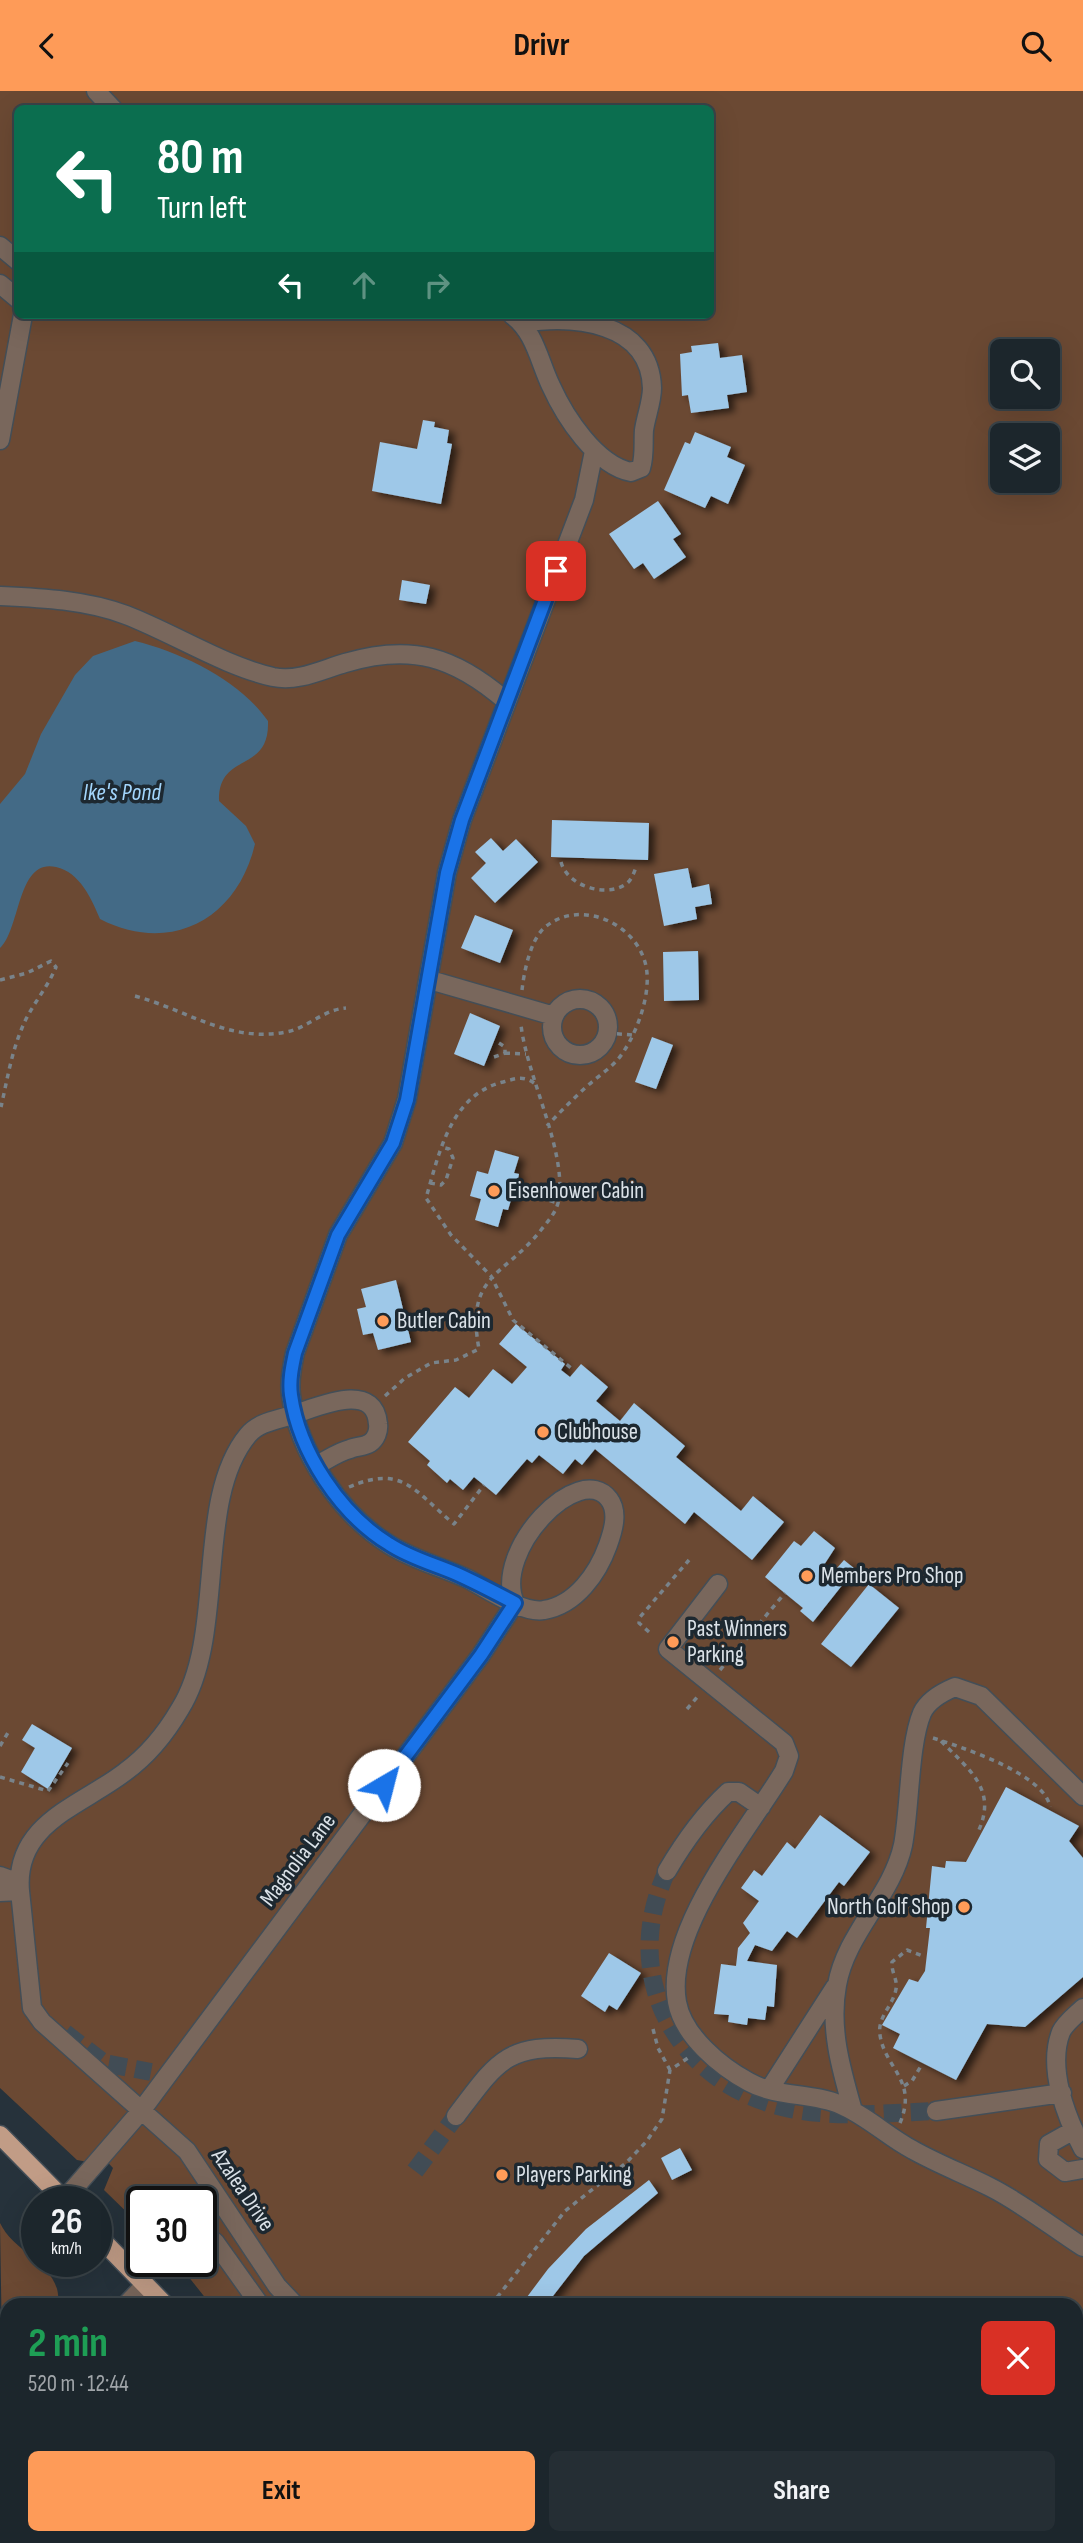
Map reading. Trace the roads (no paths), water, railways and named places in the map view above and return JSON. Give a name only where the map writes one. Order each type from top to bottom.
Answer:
[{"type":"main road","points":[[0,2135],[50,2186]]},
{"type":"main road","points":[[112,2251],[157,2298]]},
{"type":"street","points":[[96,91],[109,105]]},
{"type":"street","points":[[0,246],[14,258]]},
{"type":"street","points":[[0,284],[14,296]]},
{"type":"street","points":[[0,440],[22,319]]},
{"type":"street","points":[[517,319],[587,322],[618,332],[637,344],[647,365],[652,390],[641,468],[631,472],[619,469],[594,450],[552,389],[517,319]]},
{"type":"street","points":[[515,1603],[510,1585],[511,1570],[533,1525],[554,1506],[582,1491],[595,1490],[606,1495],[613,1505],[612,1530],[604,1555],[588,1582],[573,1596],[550,1609],[534,1611],[515,1603],[390,1545],[372,1533],[335,1493],[317,1465],[294,1415],[290,1392],[295,1353],[338,1235],[393,1143],[407,1100],[447,873],[462,820],[584,500],[594,450]]},
{"type":"street","points":[[0,596],[58,599],[123,614],[272,676],[304,677],[383,655],[428,657],[454,664],[477,676],[506,701]]},
{"type":"street","points":[[430,981],[554,1016]]},
{"type":"street","points":[[584,999],[593,1002],[605,1015],[607,1033],[598,1048],[581,1055],[571,1053],[557,1043],[553,1034],[554,1016],[566,1002],[584,999]]},
{"type":"street","name":"Azalea Drive","points":[[288,2298],[277,2286],[187,2151],[42,2022],[32,2008],[19,1887],[25,1852],[42,1825],[125,1772],[156,1743],[192,1689],[199,1667],[226,1481],[246,1437],[254,1429],[350,1399],[370,1404],[376,1413],[379,1429],[370,1442],[317,1465]]},
{"type":"street","points":[[718,1584],[668,1649],[749,1713],[788,1748],[784,1771],[709,1885],[676,1976],[680,2015],[705,2047],[739,2076],[769,2090],[825,2100],[853,2111],[919,2154],[990,2187],[1083,2247]]},
{"type":"street","name":"Magnolia Lane","points":[[78,2186],[141,2111],[481,1655],[515,1603]]},
{"type":"street","points":[[769,2090],[837,1984],[855,1939],[900,1857],[922,1714],[943,1693],[955,1687],[981,1696],[1083,1796]]},
{"type":"street","points":[[667,1871],[703,1817],[728,1792],[739,1792],[761,1807]]},
{"type":"street","points":[[0,1876],[19,1887]]},
{"type":"street","points":[[0,1892],[19,1887]]},
{"type":"street","points":[[837,1984],[835,2038],[853,2111]]},
{"type":"street","points":[[1083,2008],[1062,2029],[1057,2070],[1062,2094],[1083,2149]]},
{"type":"street","points":[[456,2116],[494,2067],[520,2050],[550,2046],[578,2049]]},
{"type":"street","points":[[936,2111],[1062,2094]]},
{"type":"street","points":[[1074,2130],[1049,2144],[1048,2159],[1065,2172],[1083,2169]]},
{"type":"street","points":[[217,2245],[255,2298]]},
{"type":"street","points":[[133,2298],[145,2285]]},
{"type":"water","name":"Ike's Pond","points":[[135,641],[172,653],[209,670],[242,693],[268,721],[266,738],[261,749],[227,775],[221,785],[219,801],[246,826],[255,844],[246,871],[233,893],[217,911],[197,923],[175,931],[151,933],[126,929],[100,919],[84,888],[72,875],[56,867],[43,867],[34,873],[27,883],[12,926],[0,948],[0,804],[25,774],[41,734],[75,675],[93,656]]},
{"type":"tunnel","points":[[667,1871],[654,1910],[650,1948],[654,1984],[666,2017],[685,2048],[712,2073],[744,2093],[801,2111],[859,2114],[936,2111]]},
{"type":"tunnel","points":[[65,2033],[104,2063],[151,2072]]},
{"type":"tunnel","points":[[415,2171],[456,2116]]},
{"type":"place","name":"Eisenhower Cabin","points":[[494,1191]]},
{"type":"place","name":"Butler Cabin","points":[[383,1321]]},
{"type":"place","name":"Clubhouse","points":[[543,1432]]},
{"type":"place","name":"Members Pro Shop","points":[[807,1576]]},
{"type":"place","name":"Past Winners Parking","points":[[673,1642]]},
{"type":"place","name":"North Golf Shop","points":[[964,1907]]},
{"type":"place","name":"Players Parking","points":[[502,2175]]}]
